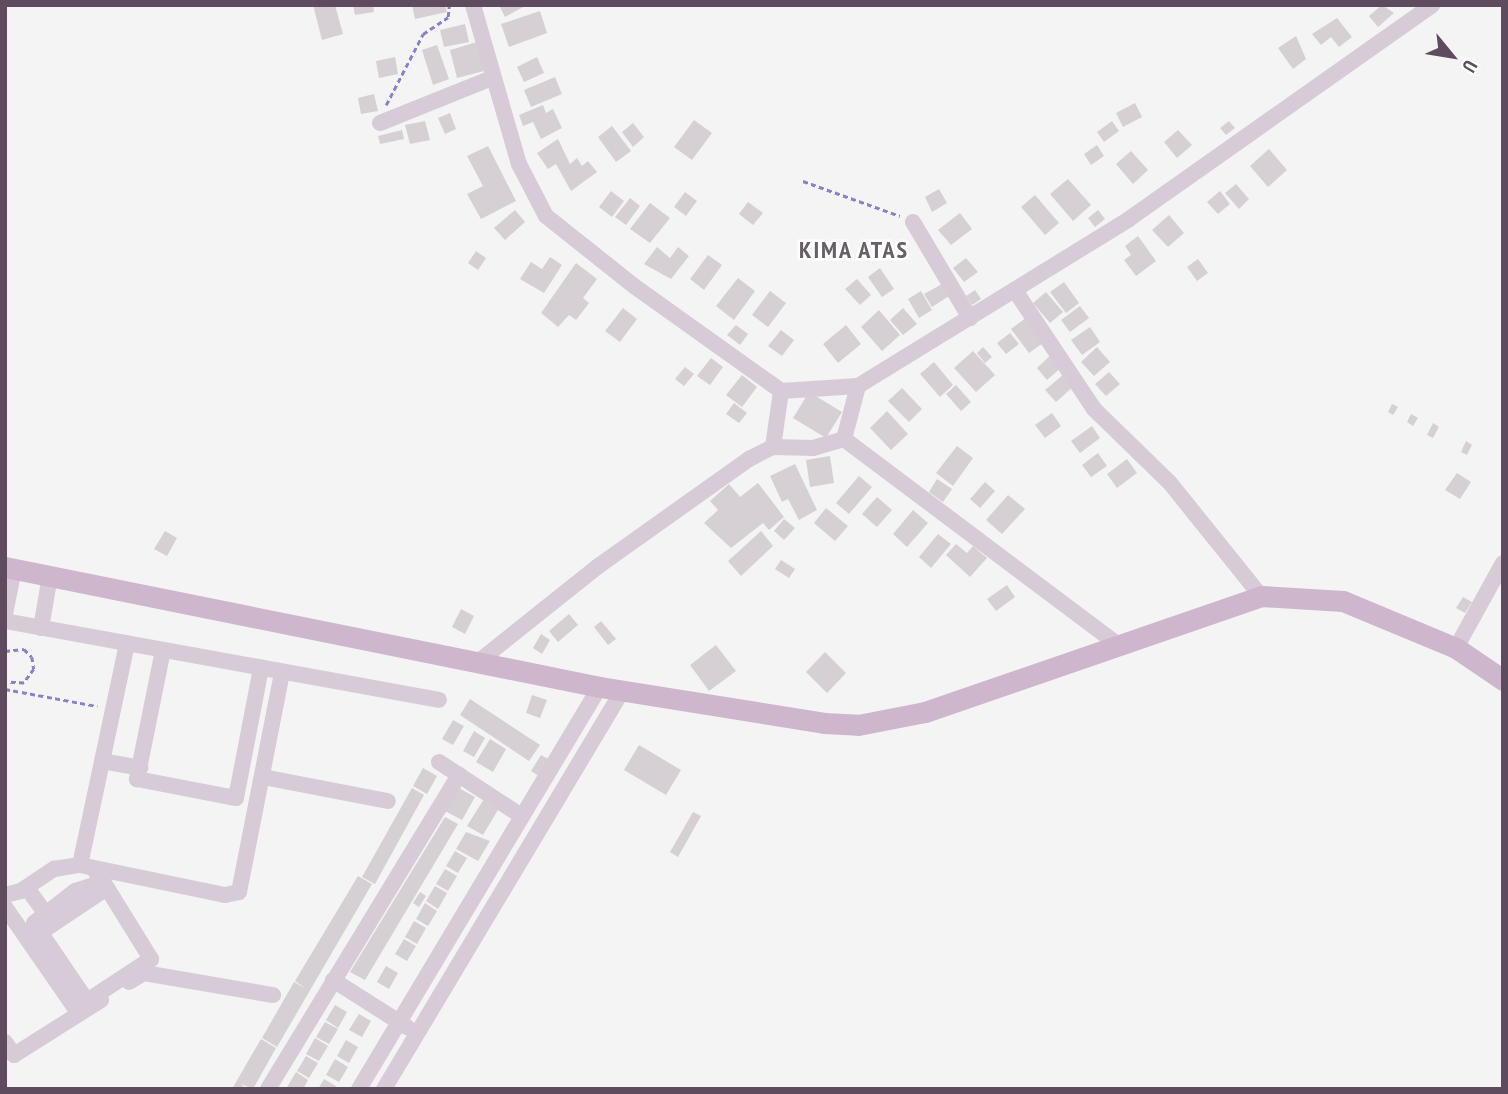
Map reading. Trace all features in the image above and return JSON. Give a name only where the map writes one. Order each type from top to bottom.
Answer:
[{"type":"main road","points":[[10,568],[600,687],[858,725],[925,712],[1116,643],[1262,596],[1343,601],[1456,648],[1503,680]]},
{"type":"street","points":[[474,5],[492,78],[519,164],[547,216],[634,286],[781,391],[858,386],[1016,292],[1318,90],[1432,5]]},
{"type":"street","points":[[380,123],[492,78]]},
{"type":"street","points":[[913,222],[970,318]]},
{"type":"street","points":[[1016,292],[1094,409],[1170,483],[1262,596]]},
{"type":"street","points":[[844,439],[858,386]]},
{"type":"street","points":[[774,447],[781,391]]},
{"type":"street","points":[[478,662],[696,495],[774,447],[813,449],[844,439]]},
{"type":"street","points":[[844,439],[1116,643]]},
{"type":"street","points":[[1456,648],[1503,563]]},
{"type":"street","points":[[5,614],[10,568]]},
{"type":"street","points":[[41,628],[50,576]]},
{"type":"street","points":[[5,621],[439,700]]},
{"type":"street","points":[[86,866],[102,761],[127,643]]},
{"type":"street","points":[[163,650],[137,779],[236,798],[261,668]]},
{"type":"street","points":[[5,894],[27,888],[54,869],[86,866],[236,895],[244,880],[282,672]]},
{"type":"street","points":[[359,1089],[520,815],[600,687]]},
{"type":"street","points":[[384,1089],[623,690]]},
{"type":"street","points":[[102,761],[140,768]]},
{"type":"street","points":[[439,762],[520,815]]},
{"type":"street","points":[[268,1089],[459,775]]},
{"type":"street","points":[[239,786],[262,784],[388,801]]},
{"type":"street","points":[[86,866],[105,885],[151,959],[87,1001],[34,923],[75,891],[105,885]]},
{"type":"street","points":[[41,932],[105,885]]},
{"type":"street","points":[[27,888],[46,914]]},
{"type":"street","points":[[5,907],[79,1014]]},
{"type":"street","points":[[5,1042],[14,1055],[144,973],[273,995]]},
{"type":"street","points":[[332,980],[418,1034]]},
{"type":"path","points":[[380,123],[424,34],[448,17],[449,5]]},
{"type":"path","points":[[803,181],[913,222]]},
{"type":"path","points":[[5,651],[24,649],[34,663],[29,680],[13,688]]},
{"type":"path","points":[[5,682],[13,688]]},
{"type":"path","points":[[5,689],[13,688],[97,706]]},
{"type":"building","points":[[313,5],[335,5],[343,34],[322,40]]},
{"type":"building","points":[[353,5],[373,5],[374,12],[355,15]]},
{"type":"building","points":[[412,5],[445,5],[447,12],[415,19]]},
{"type":"building","points":[[499,5],[527,5],[505,17]]},
{"type":"building","points":[[1382,5],[1394,13],[1378,27],[1369,16]]},
{"type":"building","points":[[540,11],[547,33],[509,47],[501,24]]},
{"type":"building","points":[[1337,18],[1352,37],[1339,47],[1331,37],[1321,45],[1312,34]]},
{"type":"building","points":[[465,24],[469,42],[444,47],[440,30]]},
{"type":"building","points":[[1296,36],[1306,59],[1293,69],[1278,48]]},
{"type":"building","points":[[477,42],[484,71],[457,78],[450,50]]},
{"type":"building","points":[[437,45],[449,79],[433,85],[422,50]]},
{"type":"building","points":[[395,57],[398,74],[379,78],[376,61]]},
{"type":"building","points":[[537,57],[544,73],[524,82],[517,67]]},
{"type":"building","points":[[555,77],[562,94],[531,107],[524,90]]},
{"type":"building","points":[[374,94],[378,111],[361,114],[358,98]]},
{"type":"building","points":[[1135,103],[1142,117],[1123,127],[1116,113]]},
{"type":"building","points":[[543,105],[546,113],[553,109],[562,128],[541,139],[533,122],[523,126],[519,115]]},
{"type":"building","points":[[450,113],[456,129],[445,134],[438,118]]},
{"type":"building","points":[[694,120],[712,133],[692,160],[674,147]]},
{"type":"building","points":[[425,121],[430,140],[410,144],[405,125]]},
{"type":"building","points":[[1112,121],[1119,131],[1104,142],[1097,132]]},
{"type":"building","points":[[1229,121],[1235,128],[1226,135],[1220,128]]},
{"type":"building","points":[[633,123],[644,137],[633,147],[622,132]]},
{"type":"building","points":[[612,126],[631,151],[616,162],[598,137]]},
{"type":"building","points":[[402,130],[404,139],[380,144],[378,136]]},
{"type":"building","points":[[1178,130],[1192,145],[1177,158],[1164,142]]},
{"type":"building","points":[[558,139],[570,164],[577,158],[582,166],[588,161],[597,172],[571,191],[556,164],[548,169],[537,153]]},
{"type":"building","points":[[1097,145],[1104,156],[1091,165],[1084,154]]},
{"type":"building","points":[[488,146],[516,201],[481,219],[467,194],[483,186],[467,156]]},
{"type":"building","points":[[1269,149],[1287,170],[1268,187],[1250,166]]},
{"type":"building","points":[[1131,151],[1148,170],[1133,184],[1116,164]]},
{"type":"building","points":[[1068,179],[1091,205],[1073,221],[1050,194]]},
{"type":"building","points":[[1236,184],[1249,199],[1239,209],[1225,193]]},
{"type":"building","points":[[939,189],[947,203],[932,212],[925,197]]},
{"type":"building","points":[[611,191],[624,201],[612,217],[599,207]]},
{"type":"building","points":[[1220,191],[1230,204],[1218,214],[1207,202]]},
{"type":"building","points":[[685,192],[697,201],[686,216],[674,207]]},
{"type":"building","points":[[1035,195],[1059,223],[1045,235],[1021,207]]},
{"type":"building","points":[[630,198],[640,206],[626,225],[615,217]]},
{"type":"building","points":[[748,202],[763,213],[753,225],[739,214]]},
{"type":"building","points":[[650,203],[670,218],[650,243],[630,229]]},
{"type":"building","points":[[515,210],[525,222],[505,240],[494,228]]},
{"type":"building","points":[[1098,210],[1105,219],[1095,227],[1088,218]]},
{"type":"building","points":[[960,213],[972,229],[951,245],[938,230]]},
{"type":"building","points":[[1169,215],[1184,233],[1168,247],[1152,230]]},
{"type":"building","points":[[1138,236],[1156,261],[1136,276],[1124,260],[1131,255],[1125,246]]},
{"type":"building","points":[[657,247],[670,258],[678,247],[689,256],[671,279],[644,264]]},
{"type":"building","points":[[476,251],[486,258],[478,270],[468,263]]},
{"type":"building","points":[[708,255],[722,265],[704,290],[690,279]]},
{"type":"building","points":[[550,257],[562,265],[544,293],[520,279],[531,262],[542,269]]},
{"type":"building","points":[[966,258],[978,272],[964,282],[953,268]]},
{"type":"building","points":[[1198,259],[1208,273],[1197,281],[1187,267]]},
{"type":"building","points":[[576,263],[597,279],[583,298],[589,303],[576,320],[569,315],[558,327],[541,313]]},
{"type":"building","points":[[880,268],[894,289],[882,297],[868,277]]},
{"type":"building","points":[[738,278],[755,291],[734,320],[716,306]]},
{"type":"building","points":[[857,279],[871,295],[860,305],[845,289]]},
{"type":"building","points":[[1064,282],[1079,303],[1066,313],[1050,292]]},
{"type":"building","points":[[942,284],[949,296],[932,307],[924,294]]},
{"type":"building","points":[[975,290],[981,299],[972,305],[966,296]]},
{"type":"building","points":[[770,291],[786,303],[768,327],[752,315]]},
{"type":"building","points":[[921,291],[932,310],[919,318],[908,299]]},
{"type":"building","points":[[1046,292],[1063,312],[1050,323],[1033,303]]},
{"type":"building","points":[[1080,306],[1089,318],[1070,332],[1061,320]]},
{"type":"building","points":[[623,308],[637,319],[620,342],[605,331]]},
{"type":"building","points":[[903,308],[917,324],[903,335],[890,320]]},
{"type":"building","points":[[879,310],[900,335],[882,351],[861,327]]},
{"type":"building","points":[[1027,317],[1046,341],[1029,353],[1011,329]]},
{"type":"building","points":[[736,325],[748,334],[740,345],[727,335]]},
{"type":"building","points":[[846,325],[861,344],[838,363],[823,344]]},
{"type":"building","points":[[1090,327],[1100,342],[1082,355],[1071,340]]},
{"type":"building","points":[[781,330],[794,340],[782,356],[768,346]]},
{"type":"building","points":[[1010,333],[1019,344],[1006,354],[997,343]]},
{"type":"building","points":[[983,347],[992,357],[985,363],[977,353]]},
{"type":"building","points":[[1097,347],[1110,362],[1094,376],[1081,362]]},
{"type":"building","points":[[973,351],[995,375],[976,392],[954,368]]},
{"type":"building","points":[[1053,353],[1064,365],[1047,380],[1037,368]]},
{"type":"building","points":[[711,358],[723,367],[710,385],[697,376]]},
{"type":"building","points":[[934,362],[953,385],[940,397],[920,374]]},
{"type":"building","points":[[685,367],[694,374],[684,386],[675,379]]},
{"type":"building","points":[[1109,372],[1120,384],[1106,396],[1095,384]]},
{"type":"building","points":[[1064,374],[1074,386],[1056,402],[1045,390]]},
{"type":"building","points":[[742,375],[757,387],[742,407],[726,395]]},
{"type":"building","points":[[956,385],[971,402],[961,411],[946,394]]},
{"type":"building","points":[[902,388],[922,409],[909,422],[888,401]]},
{"type":"building","points":[[809,392],[842,412],[826,438],[793,418]]},
{"type":"building","points":[[734,403],[747,413],[739,423],[726,414]]},
{"type":"building","points":[[1392,404],[1398,407],[1393,415],[1388,412]]},
{"type":"building","points":[[887,411],[908,434],[891,450],[870,428]]},
{"type":"building","points":[[1052,413],[1061,426],[1045,438],[1035,425]]},
{"type":"building","points":[[1411,414],[1418,418],[1413,426],[1407,422]]},
{"type":"building","points":[[1433,423],[1439,427],[1433,438],[1427,435]]},
{"type":"building","points":[[1092,426],[1100,438],[1080,453],[1071,441]]},
{"type":"building","points":[[1466,441],[1472,445],[1467,455],[1461,452]]},
{"type":"building","points":[[957,446],[973,458],[953,486],[936,473]]},
{"type":"building","points":[[1098,453],[1107,466],[1091,477],[1082,465]]},
{"type":"building","points":[[830,456],[834,483],[810,487],[806,460]]},
{"type":"building","points":[[1127,459],[1137,473],[1117,488],[1107,474]]},
{"type":"building","points":[[795,464],[817,510],[799,520],[788,499],[782,502],[770,476]]},
{"type":"building","points":[[1457,473],[1471,482],[1460,499],[1445,490]]},
{"type":"building","points":[[859,476],[872,487],[849,514],[836,503]]},
{"type":"building","points":[[937,479],[952,489],[943,502],[929,492]]},
{"type":"building","points":[[985,482],[995,491],[980,508],[970,499]]},
{"type":"building","points":[[758,483],[784,517],[769,530],[763,523],[731,548],[704,523],[718,510],[710,501],[729,484],[740,497]]},
{"type":"building","points":[[1008,495],[1025,509],[1002,534],[986,520]]},
{"type":"building","points":[[877,497],[892,510],[877,527],[862,514]]},
{"type":"building","points":[[826,508],[848,526],[835,541],[814,523]]},
{"type":"building","points":[[913,510],[928,523],[907,547],[893,534]]},
{"type":"building","points":[[784,519],[795,528],[784,540],[774,531]]},
{"type":"building","points":[[165,531],[177,538],[167,556],[154,549]]},
{"type":"building","points":[[761,531],[773,546],[741,576],[728,561]]},
{"type":"building","points":[[938,534],[951,544],[931,568],[919,557]]},
{"type":"building","points":[[956,544],[967,553],[973,546],[987,558],[970,577],[946,555]]},
{"type":"building","points":[[781,560],[795,569],[789,578],[775,569]]},
{"type":"building","points":[[1007,585],[1015,597],[996,611],[987,599]]},
{"type":"building","points":[[1463,597],[1472,602],[1465,613],[1456,608]]},
{"type":"building","points":[[461,609],[474,616],[465,634],[452,627]]},
{"type":"building","points":[[569,614],[578,625],[558,642],[549,631]]},
{"type":"building","points":[[601,621],[616,639],[608,645],[594,627]]},
{"type":"building","points":[[541,634],[550,640],[542,654],[533,648]]},
{"type":"building","points":[[716,645],[736,671],[709,691],[690,665]]},
{"type":"building","points":[[825,652],[846,673],[827,693],[806,672]]},
{"type":"building","points":[[532,695],[547,700],[540,718],[526,713]]},
{"type":"building","points":[[470,699],[540,745],[529,761],[460,715]]},
{"type":"building","points":[[453,720],[464,726],[453,745],[442,739]]},
{"type":"building","points":[[474,731],[485,738],[474,757],[463,751]]},
{"type":"building","points":[[490,739],[506,749],[493,772],[476,762]]},
{"type":"building","points":[[639,745],[681,770],[666,795],[624,770]]},
{"type":"building","points":[[541,755],[552,761],[542,778],[531,771]]},
{"type":"building","points":[[423,768],[437,776],[427,794],[413,786]]},
{"type":"building","points":[[412,788],[424,795],[375,884],[362,877]]},
{"type":"building","points":[[459,788],[475,797],[462,820],[445,811]]},
{"type":"building","points":[[484,799],[499,808],[483,835],[467,826]]},
{"type":"building","points":[[693,812],[701,816],[678,857],[670,852]]},
{"type":"building","points":[[445,817],[458,824],[365,980],[350,972]]},
{"type":"building","points":[[466,832],[490,841],[478,861],[456,849]]},
{"type":"building","points":[[455,851],[467,858],[458,873],[446,866]]},
{"type":"building","points":[[445,869],[457,876],[448,891],[436,884]]},
{"type":"building","points":[[358,876],[372,884],[277,1047],[262,1038],[294,982],[305,988],[295,981]]},
{"type":"building","points":[[435,886],[447,893],[438,909],[426,901]]},
{"type":"building","points":[[420,892],[426,896],[419,907],[413,903]]},
{"type":"building","points":[[425,903],[437,911],[428,926],[416,919]]},
{"type":"building","points":[[414,921],[426,928],[417,944],[405,937]]},
{"type":"building","points":[[404,939],[416,946],[407,961],[395,954]]},
{"type":"building","points":[[386,966],[398,973],[389,989],[377,982]]},
{"type":"building","points":[[335,1005],[347,1012],[338,1028],[326,1020]]},
{"type":"building","points":[[359,1014],[371,1021],[362,1037],[349,1030]]},
{"type":"building","points":[[325,1022],[338,1029],[329,1044],[316,1037]]},
{"type":"building","points":[[315,1038],[328,1046],[319,1061],[306,1054]]},
{"type":"building","points":[[261,1039],[276,1048],[253,1089],[241,1084],[246,1089],[232,1089]]},
{"type":"building","points":[[346,1040],[358,1047],[349,1063],[337,1056]]},
{"type":"building","points":[[306,1056],[318,1063],[309,1078],[297,1071]]},
{"type":"building","points":[[335,1059],[348,1067],[339,1082],[326,1075]]},
{"type":"building","points":[[296,1072],[308,1080],[303,1089],[286,1089]]},
{"type":"building","points":[[324,1079],[336,1086],[335,1089],[318,1089]]},
{"type":"district","name":"KIMA ATAS","points":[[854,250]]}]
